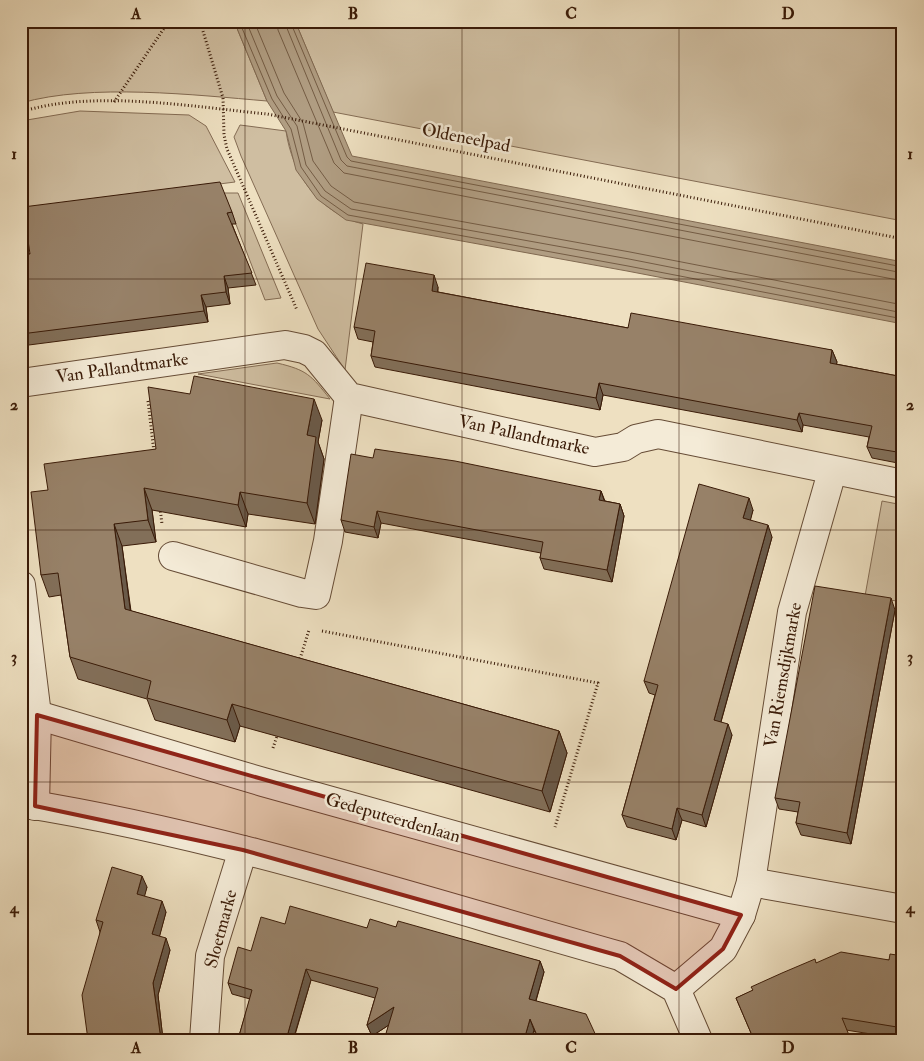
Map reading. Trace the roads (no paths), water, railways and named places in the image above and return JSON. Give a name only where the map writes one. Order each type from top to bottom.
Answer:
[{"type":"street","name":"Van Pallandtmarke","points":[[21,383],[285,344],[314,354],[349,397],[595,452],[623,446],[658,434],[832,472],[903,484]]},
{"type":"street","points":[[173,556],[302,593],[316,595],[328,541],[349,397]]},
{"type":"street","name":"Van Riemsdijkmarke","points":[[741,915],[751,882],[792,612],[832,472]]},
{"type":"street","points":[[21,585],[37,715],[28,804],[243,850],[620,956],[676,989],[698,1040]]},
{"type":"street","name":"Gedeputeerdenlaan","points":[[37,715],[263,782],[741,915]]},
{"type":"street","name":"Sloetmarke","points":[[204,1040],[210,956],[243,850]]},
{"type":"street","points":[[751,882],[903,909]]},
{"type":"street","points":[[676,989],[723,949],[741,915]]},
{"type":"water","points":[[234,21],[295,21],[352,156],[903,262],[903,324],[346,220],[317,199],[296,170],[286,131],[267,101]]},
{"type":"water","points":[[21,1002],[26,1040],[21,1040]]}]
